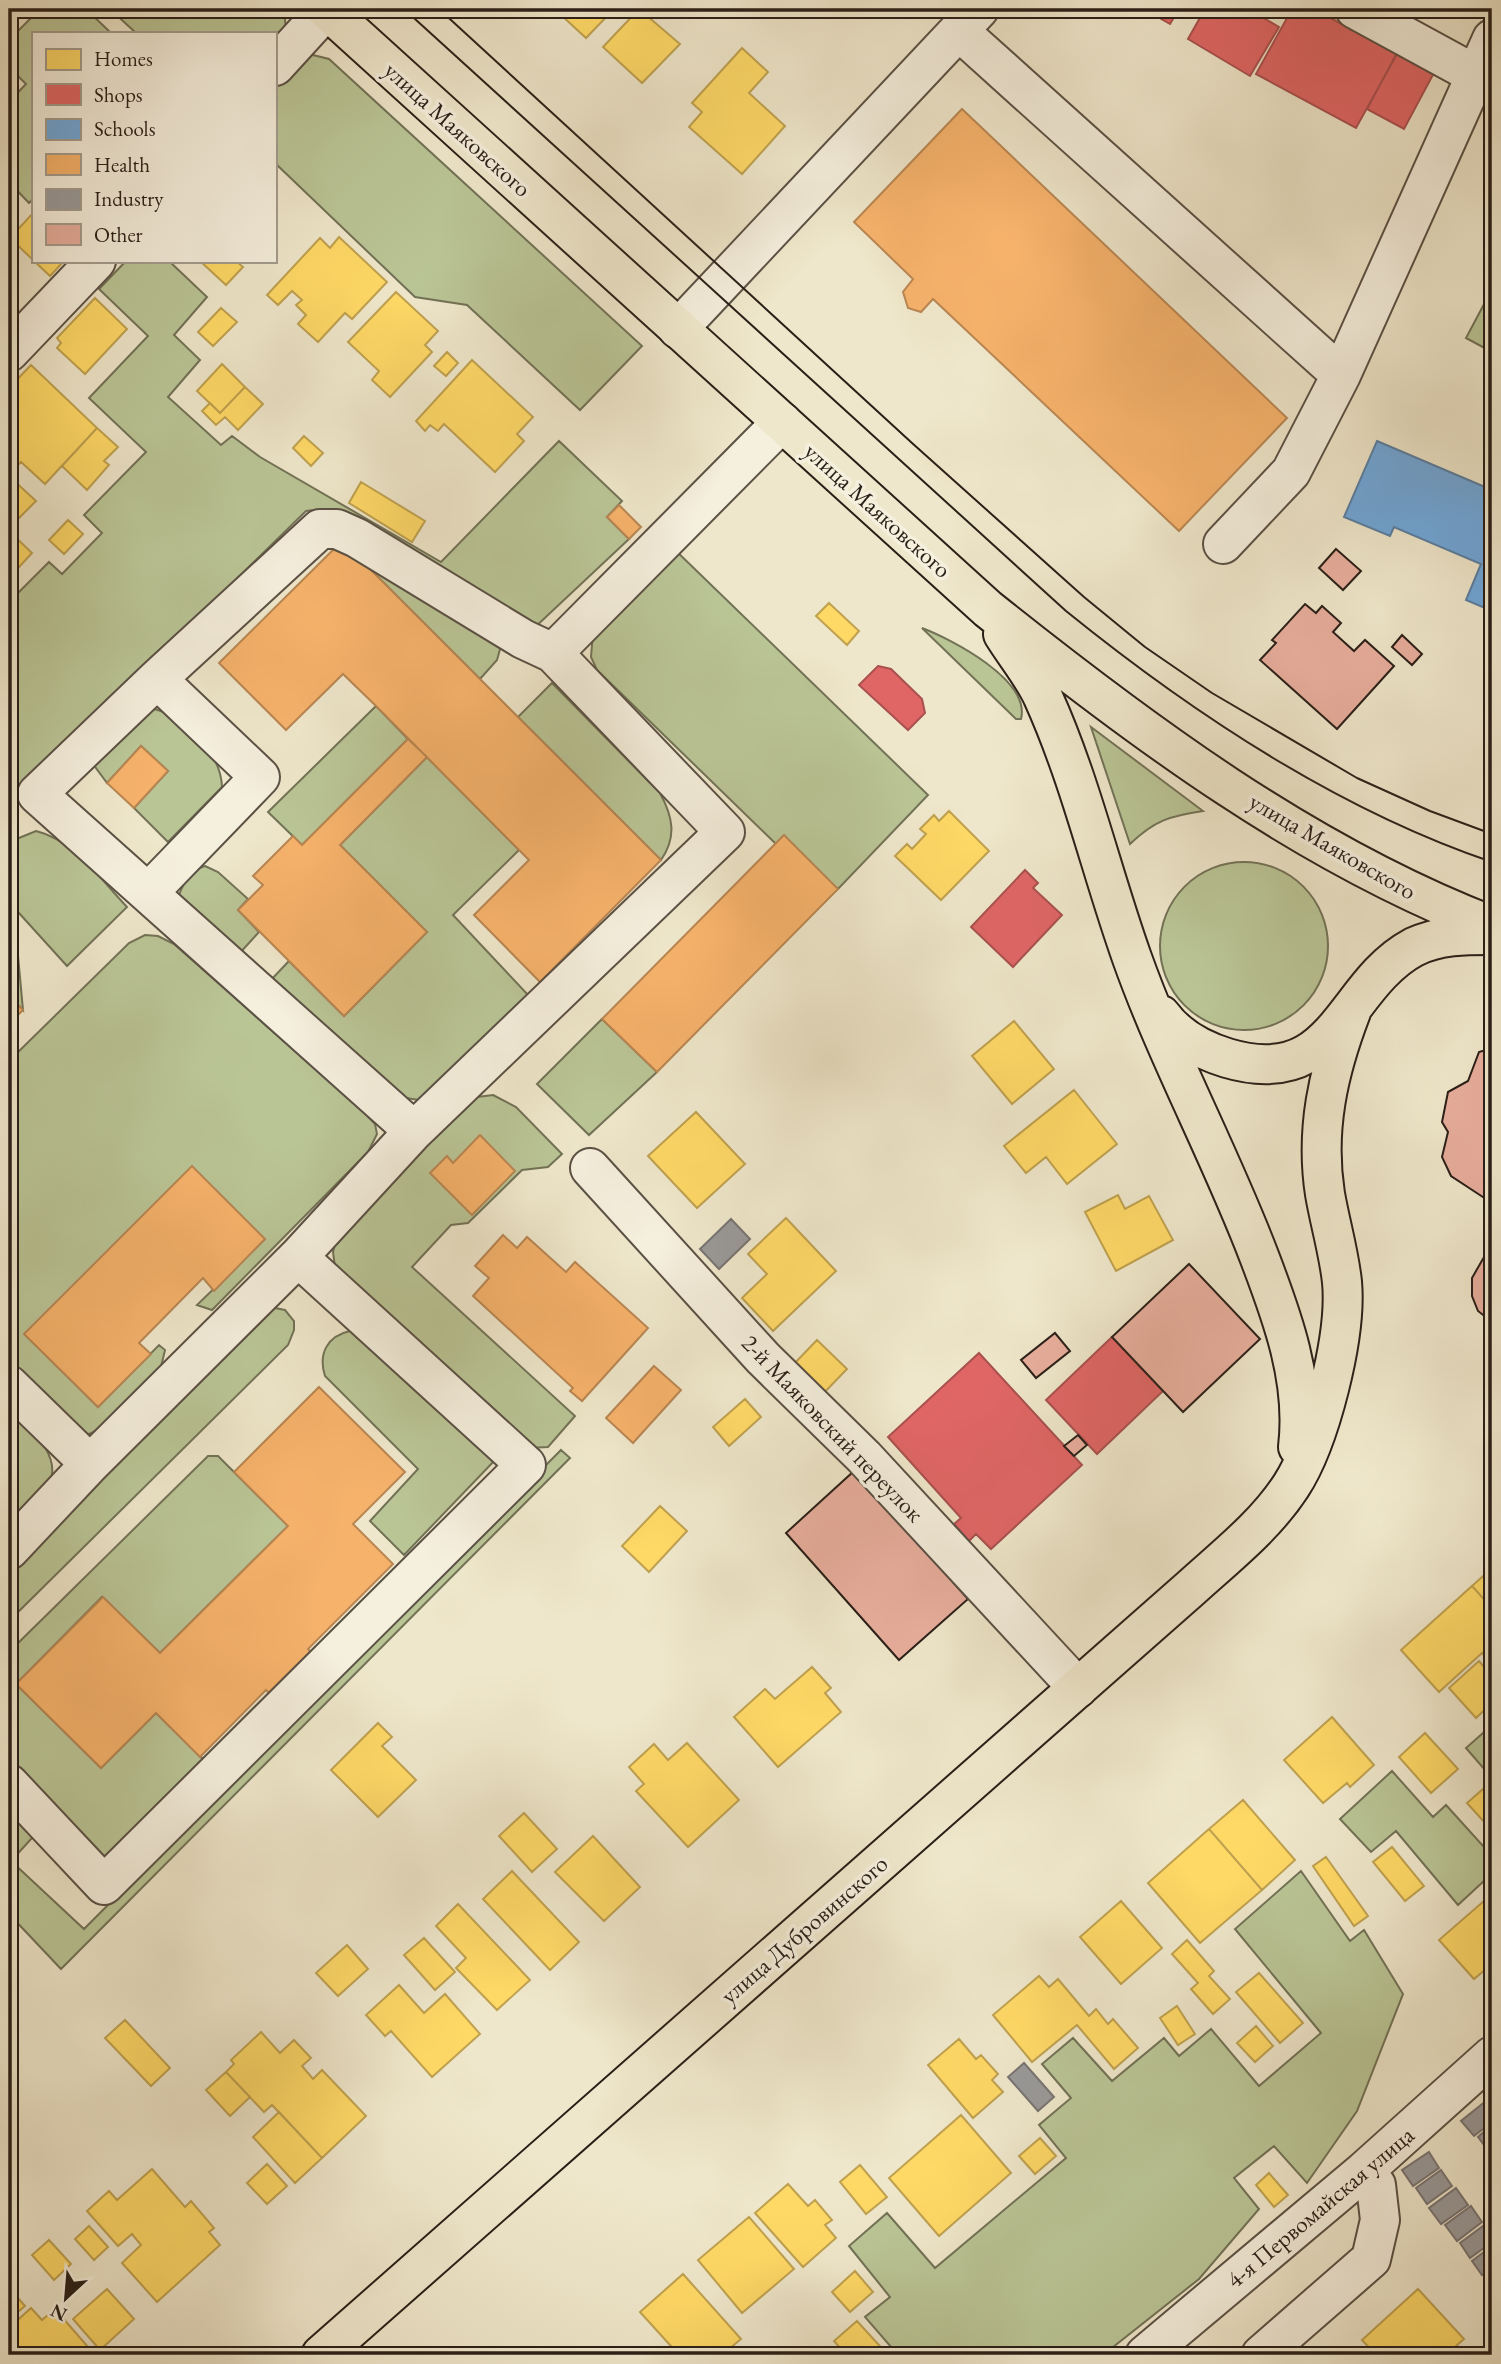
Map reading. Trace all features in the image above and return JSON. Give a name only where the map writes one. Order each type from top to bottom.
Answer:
[{"type":"main road","name":"улица Маяковского","points":[[326,9],[988,609],[1077,680],[1274,815],[1433,903],[1492,926]]},
{"type":"main road","points":[[988,609],[1042,695],[1079,786],[1133,959],[1237,1200],[1289,1346],[1297,1389],[1298,1441],[1295,1466],[1282,1499]]},
{"type":"main road","points":[[1150,999],[1166,1022],[1185,1039],[1210,1053],[1260,1063],[1302,1056],[1335,1032],[1369,986],[1413,948],[1437,938],[1492,935]]},
{"type":"main road","points":[[1282,1499],[1300,1471],[1315,1436],[1336,1352],[1342,1282],[1325,1192],[1321,1136],[1324,1100],[1351,1012]]},
{"type":"main road","name":"улица Дубровинского","points":[[321,2355],[1233,1550],[1282,1499]]},
{"type":"street","points":[[276,65],[326,9]]},
{"type":"street","points":[[1354,9],[1476,75]]},
{"type":"street","points":[[678,329],[969,20],[1341,375]]},
{"type":"street","points":[[1223,544],[1291,472],[1341,375],[1492,39]]},
{"type":"street","points":[[9,352],[95,262]]},
{"type":"street","points":[[553,653],[782,422]]},
{"type":"street","points":[[9,1550],[90,1464],[298,1257],[414,1131],[725,832],[553,653],[523,639],[357,538],[337,529],[320,529],[37,794],[414,1131]]},
{"type":"street","points":[[148,893],[260,777],[157,679]]},
{"type":"street","name":"2-й Маяковский переулок","points":[[590,1168],[763,1357],[864,1457],[1078,1688]]},
{"type":"street","points":[[9,1784],[104,1885],[526,1465],[298,1257]]},
{"type":"street","points":[[9,1385],[90,1464]]},
{"type":"street","name":"4-я Первомайская улица","points":[[1145,2355],[1364,2171],[1492,2056]]},
{"type":"street","points":[[1261,2355],[1371,2259],[1380,2220],[1376,2185],[1364,2171]]},
{"type":"green space","points":[[40,9],[86,9],[110,32],[32,32],[32,200],[29,203],[9,182],[9,102],[26,84],[9,67],[9,40]]},
{"type":"green space","points":[[110,9],[274,9],[285,19],[286,32],[276,46],[276,32],[135,32]]},
{"type":"green space","points":[[313,55],[329,59],[642,346],[580,410],[467,305],[415,297],[276,164],[276,84],[301,58]]},
{"type":"green space","points":[[125,262],[170,262],[207,297],[174,335],[200,360],[168,397],[221,445],[232,436],[260,457],[441,562],[559,441],[622,501],[607,517],[629,539],[532,630],[336,515],[321,509],[306,511],[9,802],[9,602],[49,562],[62,574],[102,533],[84,515],[146,452],[89,398],[148,336],[99,289]]},
{"type":"green space","points":[[1492,289],[1492,352],[1466,338]]},
{"type":"green space","points":[[342,541],[502,642],[497,660],[480,679]]},
{"type":"green space","points":[[672,547],[928,795],[838,889],[776,844],[597,670],[591,657],[593,632]]},
{"type":"green space","points":[[922,628],[969,651],[1002,676],[1021,704],[1021,719],[1016,719]]},
{"type":"green space","points":[[552,683],[660,793],[668,810],[671,827],[669,843],[661,860],[518,717]]},
{"type":"green space","points":[[376,706],[408,739],[302,845],[268,812]]},
{"type":"green space","points":[[154,709],[178,720],[199,738],[215,762],[222,787],[168,842],[134,808],[168,771],[141,746],[107,783],[93,764],[137,713]]},
{"type":"green space","points":[[1091,727],[1203,811],[1163,820],[1147,829],[1130,844]]},
{"type":"green space","points":[[427,757],[519,850],[453,915],[529,996],[419,1100],[406,1098],[269,982],[289,961],[344,1016],[427,932],[340,845]]},
{"type":"green space","points":[[36,831],[63,843],[75,852],[127,907],[67,966],[9,902],[9,842]]},
{"type":"green space","points":[[1244,862],[1276,868],[1303,887],[1322,914],[1328,946],[1322,978],[1303,1005],[1276,1024],[1244,1030],[1212,1024],[1185,1005],[1166,978],[1160,946],[1166,914],[1185,887],[1212,868]]},
{"type":"green space","points":[[205,866],[218,872],[248,899],[238,910],[259,932],[239,954],[184,906],[179,895],[189,877]]},
{"type":"green space","points":[[145,935],[158,936],[174,944],[364,1112],[375,1124],[377,1134],[368,1152],[212,1310],[197,1305],[265,1239],[25,1334],[98,1407],[159,1345],[165,1350],[161,1367],[98,1430],[89,1434],[75,1432],[9,1367],[9,1061],[129,943]]},
{"type":"green space","points":[[9,937],[17,945],[23,1010],[9,996]]},
{"type":"green space","points":[[602,1019],[657,1072],[589,1135],[537,1084]]},
{"type":"green space","points":[[493,1095],[516,1107],[562,1154],[548,1167],[522,1170],[468,1223],[451,1225],[412,1267],[575,1416],[548,1447],[528,1448],[335,1267],[333,1252],[336,1240],[465,1104],[477,1097]]},
{"type":"green space","points":[[275,1308],[285,1310],[294,1321],[294,1330],[288,1345],[9,1621],[9,1569],[256,1320]]},
{"type":"green space","points":[[350,1331],[361,1334],[496,1459],[404,1555],[370,1521],[418,1469],[325,1376],[323,1368],[326,1347],[335,1337]]},
{"type":"green space","points":[[9,1405],[41,1441],[51,1462],[52,1473],[41,1496],[9,1530],[9,1505],[16,1497],[9,1490]]},
{"type":"green space","points":[[561,1450],[570,1458],[61,1969],[9,1914],[9,1796],[34,1830],[32,1838],[11,1861],[84,1929]]},
{"type":"green space","points":[[208,1456],[218,1456],[288,1526],[160,1653],[102,1597],[16,1684],[101,1768],[156,1713],[209,1765],[108,1857],[95,1856],[9,1773],[9,1652]]},
{"type":"green space","points":[[1492,1725],[1492,1778],[1466,1748]]},
{"type":"green space","points":[[1392,1771],[1433,1817],[1446,1805],[1483,1846],[1492,1839],[1492,1888],[1485,1880],[1458,1905],[1396,1831],[1371,1852],[1340,1819]]},
{"type":"green space","points":[[1301,1871],[1350,1941],[1364,1930],[1403,1994],[1357,2111],[1307,2183],[1274,2146],[1234,2178],[1259,2209],[1199,2279],[1103,2355],[898,2355],[865,2317],[890,2297],[849,2246],[887,2213],[935,2268],[1066,2158],[1039,2125],[1071,2098],[1042,2064],[1073,2038],[1112,2081],[1164,2038],[1179,2056],[1211,2029],[1259,2086],[1321,2033],[1235,1929]]},
{"type":"building: Homes","points":[[567,9],[614,9],[586,38],[561,15]]},
{"type":"building: Homes","points":[[639,9],[680,44],[642,83],[603,47]]},
{"type":"building: Homes","points":[[742,48],[768,72],[749,93],[785,126],[742,174],[689,127],[702,112],[692,103]]},
{"type":"building: Homes","points":[[32,214],[32,259],[10,238]]},
{"type":"building: Homes","points":[[339,237],[387,282],[352,319],[345,313],[318,342],[298,324],[306,315],[296,305],[302,300],[292,291],[278,305],[267,295],[320,238],[330,248]]},
{"type":"building: Homes","points":[[35,262],[63,262],[50,276]]},
{"type":"building: Homes","points":[[201,262],[237,262],[243,267],[226,285]]},
{"type":"building: Homes","points":[[396,292],[438,331],[425,345],[432,352],[390,397],[372,380],[379,371],[348,342]]},
{"type":"building: Homes","points":[[95,298],[127,329],[85,374],[57,348],[61,343],[57,338]]},
{"type":"building: Homes","points":[[221,308],[237,322],[213,346],[198,332]]},
{"type":"building: Homes","points":[[447,352],[458,363],[446,376],[434,366]]},
{"type":"building: Homes","points":[[472,360],[533,417],[517,434],[524,441],[495,472],[444,424],[438,431],[430,425],[425,431],[416,421]]},
{"type":"building: Homes","points":[[222,364],[245,387],[220,413],[197,391]]},
{"type":"building: Homes","points":[[31,365],[97,428],[45,484],[21,462],[13,470],[9,465],[9,388]]},
{"type":"building: Homes","points":[[245,387],[263,404],[238,430],[225,417],[216,425],[202,411],[210,403],[220,413]]},
{"type":"building: Homes","points":[[97,428],[118,447],[104,461],[109,465],[87,490],[62,466]]},
{"type":"building: Homes","points":[[304,436],[323,453],[311,466],[293,448]]},
{"type":"building: Homes","points":[[10,477],[36,501],[19,518],[9,508]]},
{"type":"building: Homes","points":[[361,482],[425,521],[412,542],[349,503]]},
{"type":"building: Homes","points":[[68,520],[83,534],[64,554],[49,540]]},
{"type":"building: Homes","points":[[9,531],[32,553],[9,578]]},
{"type":"building: Homes","points":[[829,603],[859,631],[847,645],[816,616]]},
{"type":"building: Homes","points":[[949,811],[989,851],[941,900],[895,856],[907,844],[912,849],[926,834],[920,829],[934,815],[939,821]]},
{"type":"building: Homes","points":[[1014,1021],[1054,1069],[1012,1104],[972,1056]]},
{"type":"building: Homes","points":[[1074,1090],[1117,1144],[1067,1184],[1046,1157],[1026,1173],[1004,1146]]},
{"type":"building: Homes","points":[[696,1112],[745,1164],[697,1208],[648,1156]]},
{"type":"building: Homes","points":[[1118,1195],[1125,1209],[1149,1196],[1173,1240],[1116,1271],[1085,1212]]},
{"type":"building: Homes","points":[[786,1218],[836,1271],[773,1331],[742,1298],[767,1274],[748,1254]]},
{"type":"building: Homes","points":[[817,1340],[847,1369],[819,1398],[790,1368]]},
{"type":"building: Homes","points":[[745,1399],[761,1417],[729,1446],[713,1427]]},
{"type":"building: Homes","points":[[660,1506],[687,1531],[649,1572],[622,1546]]},
{"type":"building: Homes","points":[[1492,1568],[1492,1608],[1472,1586]]},
{"type":"building: Homes","points":[[1472,1586],[1492,1608],[1492,1665],[1482,1653],[1439,1692],[1401,1650]]},
{"type":"building: Homes","points":[[1479,1661],[1492,1676],[1492,1703],[1476,1718],[1449,1688]]},
{"type":"building: Homes","points":[[812,1667],[831,1688],[825,1693],[841,1712],[778,1767],[734,1717],[765,1689],[775,1699]]},
{"type":"building: Homes","points":[[1332,1717],[1374,1765],[1350,1787],[1347,1783],[1323,1803],[1284,1760]]},
{"type":"building: Homes","points":[[378,1723],[392,1737],[382,1746],[416,1780],[378,1817],[331,1770]]},
{"type":"building: Homes","points":[[1425,1733],[1458,1769],[1431,1793],[1399,1757]]},
{"type":"building: Homes","points":[[687,1743],[739,1800],[688,1847],[636,1791],[644,1784],[629,1767],[654,1744],[668,1760]]},
{"type":"building: Homes","points":[[1483,1789],[1492,1800],[1492,1818],[1486,1824],[1467,1803]]},
{"type":"building: Homes","points":[[1243,1800],[1295,1860],[1262,1890],[1209,1829]]},
{"type":"building: Homes","points":[[524,1813],[557,1849],[532,1872],[499,1836]]},
{"type":"building: Homes","points":[[1209,1829],[1262,1890],[1200,1943],[1148,1883]]},
{"type":"building: Homes","points":[[593,1836],[640,1887],[604,1921],[555,1872]]},
{"type":"building: Homes","points":[[1392,1847],[1424,1886],[1405,1901],[1373,1862]]},
{"type":"building: Homes","points":[[1326,1857],[1368,1916],[1354,1926],[1313,1866]]},
{"type":"building: Homes","points":[[512,1871],[579,1942],[550,1970],[483,1899]]},
{"type":"building: Homes","points":[[1485,1900],[1492,1907],[1492,1964],[1474,1979],[1439,1940]]},
{"type":"building: Homes","points":[[1121,1901],[1162,1948],[1121,1984],[1080,1937]]},
{"type":"building: Homes","points":[[458,1904],[530,1980],[497,2010],[456,1968],[466,1958],[436,1926]]},
{"type":"building: Homes","points":[[424,1938],[455,1972],[435,1990],[404,1955]]},
{"type":"building: Homes","points":[[1187,1940],[1214,1971],[1209,1976],[1230,1999],[1213,2014],[1191,1989],[1198,1983],[1172,1954]]},
{"type":"building: Homes","points":[[347,1945],[368,1969],[338,1996],[316,1973]]},
{"type":"building: Homes","points":[[1259,1973],[1303,2023],[1280,2043],[1236,1992]]},
{"type":"building: Homes","points":[[1039,1976],[1049,1987],[1058,1979],[1089,2016],[1096,2009],[1108,2024],[1113,2019],[1138,2048],[1114,2069],[1077,2025],[1032,2062],[993,2015]]},
{"type":"building: Homes","points":[[399,1985],[424,2013],[445,1994],[480,2034],[432,2077],[391,2031],[385,2036],[366,2015]]},
{"type":"building: Homes","points":[[1177,2006],[1195,2034],[1178,2045],[1160,2018]]},
{"type":"building: Homes","points":[[125,2020],[170,2068],[151,2086],[105,2038]]},
{"type":"building: Homes","points":[[1256,2026],[1273,2046],[1255,2062],[1237,2043]]},
{"type":"building: Homes","points":[[261,2032],[280,2053],[294,2040],[311,2058],[302,2066],[313,2079],[322,2070],[366,2116],[322,2158],[272,2105],[264,2112],[226,2072],[234,2064],[231,2060]]},
{"type":"building: Homes","points":[[959,2039],[976,2059],[981,2055],[998,2074],[992,2080],[1003,2092],[973,2118],[928,2065]]},
{"type":"building: Homes","points":[[226,2072],[250,2097],[230,2116],[206,2090]]},
{"type":"building: Homes","points":[[279,2112],[322,2158],[295,2183],[253,2137]]},
{"type":"building: Homes","points":[[961,2115],[1011,2173],[939,2236],[889,2178]]},
{"type":"building: Homes","points":[[1040,2138],[1056,2156],[1035,2174],[1019,2156]]},
{"type":"building: Homes","points":[[267,2164],[287,2186],[267,2204],[247,2183]]},
{"type":"building: Homes","points":[[860,2165],[887,2197],[866,2214],[840,2182]]},
{"type":"building: Homes","points":[[152,2169],[185,2207],[191,2201],[214,2228],[209,2232],[220,2245],[157,2302],[122,2263],[141,2245],[132,2234],[118,2246],[87,2211],[109,2191],[117,2200]]},
{"type":"building: Homes","points":[[1269,2173],[1288,2195],[1274,2207],[1256,2185]]},
{"type":"building: Homes","points":[[788,2184],[808,2206],[815,2200],[832,2220],[825,2225],[836,2238],[803,2267],[755,2213]]},
{"type":"building: Homes","points":[[749,2217],[794,2269],[742,2313],[698,2260]]},
{"type":"building: Homes","points":[[89,2226],[108,2247],[94,2260],[75,2239]]},
{"type":"building: Homes","points":[[49,2240],[71,2264],[54,2280],[32,2255]]},
{"type":"building: Homes","points":[[855,2271],[873,2292],[850,2312],[832,2292]]},
{"type":"building: Homes","points":[[683,2274],[741,2339],[722,2355],[679,2355],[640,2312]]},
{"type":"building: Homes","points":[[9,2288],[25,2306],[12,2317],[9,2313]]},
{"type":"building: Homes","points":[[107,2289],[134,2319],[100,2350],[73,2319]]},
{"type":"building: Homes","points":[[1418,2289],[1464,2339],[1446,2355],[1376,2355],[1362,2340]]},
{"type":"building: Homes","points":[[31,2308],[42,2320],[55,2309],[95,2355],[9,2355],[9,2328]]},
{"type":"building: Homes","points":[[857,2321],[888,2355],[846,2355],[834,2341]]},
{"type":"building: Shops","points":[[1144,9],[1179,9],[1170,24]]},
{"type":"building: Shops","points":[[1205,9],[1248,9],[1279,27],[1250,76],[1188,39]]},
{"type":"building: Shops","points":[[1292,9],[1314,9],[1397,54],[1356,128],[1256,74]]},
{"type":"building: Shops","points":[[1398,51],[1435,71],[1404,129],[1367,109]]},
{"type":"building: Shops","points":[[878,666],[891,669],[922,699],[925,713],[908,730],[859,685]]},
{"type":"building: Shops","points":[[1025,870],[1038,883],[1033,888],[1062,915],[1013,967],[971,927]]},
{"type":"building: Shops","points":[[1112,1337],[1163,1391],[1097,1454],[1046,1400]]},
{"type":"building: Shops","points":[[979,1353],[1082,1465],[991,1549],[976,1534],[969,1541],[954,1524],[961,1518],[888,1437]]},
{"type":"building: Schools","points":[[1377,441],[1492,490],[1492,611],[1466,600],[1481,564],[1394,527],[1390,536],[1344,517]]},
{"type":"building: Health","points":[[962,109],[1287,418],[1179,531],[933,299],[921,312],[908,308],[903,292],[913,279],[854,222]]},
{"type":"building: Health","points":[[619,505],[641,527],[629,539],[607,517]]},
{"type":"building: Health","points":[[342,541],[661,860],[540,982],[474,915],[529,860],[376,706],[343,674],[286,730],[219,663]]},
{"type":"building: Health","points":[[408,739],[427,757],[340,845],[427,932],[344,1016],[238,910],[263,885],[253,876],[293,836],[302,845]]},
{"type":"building: Health","points":[[141,746],[168,771],[134,808],[107,783]]},
{"type":"building: Health","points":[[784,835],[838,889],[657,1072],[602,1019]]},
{"type":"building: Health","points":[[9,996],[23,1010],[9,1024]]},
{"type":"building: Health","points":[[480,1135],[515,1171],[472,1215],[430,1173],[447,1156],[453,1163]]},
{"type":"building: Health","points":[[192,1166],[265,1239],[214,1291],[203,1278],[139,1343],[151,1354],[98,1407],[24,1334]]},
{"type":"building: Health","points":[[503,1235],[517,1248],[527,1237],[566,1272],[575,1262],[648,1328],[582,1401],[570,1391],[573,1388],[473,1296],[489,1278],[475,1266]]},
{"type":"building: Health","points":[[654,1366],[681,1390],[633,1443],[606,1418]]},
{"type":"building: Health","points":[[319,1387],[405,1472],[353,1524],[393,1564],[308,1649],[314,1655],[273,1697],[266,1690],[200,1757],[156,1713],[101,1768],[16,1684],[103,1597],[160,1653],[288,1526],[234,1472]]},
{"type":"building: Industry","points":[[731,1219],[750,1239],[719,1269],[700,1249]]},
{"type":"building: Industry","points":[[1024,2063],[1054,2097],[1038,2111],[1008,2077]]},
{"type":"building: Industry","points":[[1491,2097],[1492,2122],[1474,2136],[1461,2121]]},
{"type":"building: Industry","points":[[1492,2125],[1492,2151],[1490,2153],[1478,2137]]},
{"type":"building: Industry","points":[[1429,2152],[1439,2168],[1413,2186],[1402,2170]]},
{"type":"building: Industry","points":[[1441,2170],[1452,2186],[1427,2204],[1416,2188]]},
{"type":"building: Industry","points":[[1456,2188],[1468,2205],[1441,2224],[1429,2208]]},
{"type":"building: Industry","points":[[1471,2206],[1482,2222],[1457,2241],[1445,2225]]},
{"type":"building: Industry","points":[[1483,2226],[1492,2242],[1470,2258],[1460,2243]]},
{"type":"building: Industry","points":[[1492,2246],[1492,2268],[1482,2275],[1472,2261]]},
{"type":"building: Other","points":[[1336,549],[1361,571],[1343,590],[1319,568]]},
{"type":"building: Other","points":[[1305,604],[1316,613],[1322,606],[1341,623],[1333,632],[1354,651],[1365,640],[1394,666],[1337,729],[1260,660],[1276,643],[1272,640]]},
{"type":"building: Other","points":[[1402,635],[1422,654],[1412,665],[1392,647]]},
{"type":"building: Other","points":[[1492,1048],[1492,1203],[1451,1176],[1442,1157],[1448,1132],[1442,1122],[1448,1092],[1468,1081],[1479,1052]]},
{"type":"building: Other","points":[[1492,1249],[1492,1322],[1478,1311],[1472,1296],[1472,1278],[1488,1250]]},
{"type":"building: Other","points":[[1189,1264],[1260,1339],[1183,1412],[1112,1337]]},
{"type":"building: Other","points":[[1055,1333],[1070,1351],[1036,1378],[1021,1360]]},
{"type":"building: Other","points":[[1078,1435],[1087,1445],[1074,1456],[1064,1446]]},
{"type":"building: Other","points":[[854,1471],[968,1599],[899,1660],[786,1533]]},
{"type":"tram line","points":[[404,9],[1066,611],[1114,649],[1216,722],[1323,787],[1378,815],[1492,862]]},
{"type":"tram line","points":[[439,9],[912,443],[1084,597],[1145,647],[1212,693],[1357,778],[1430,811],[1492,834]]}]
